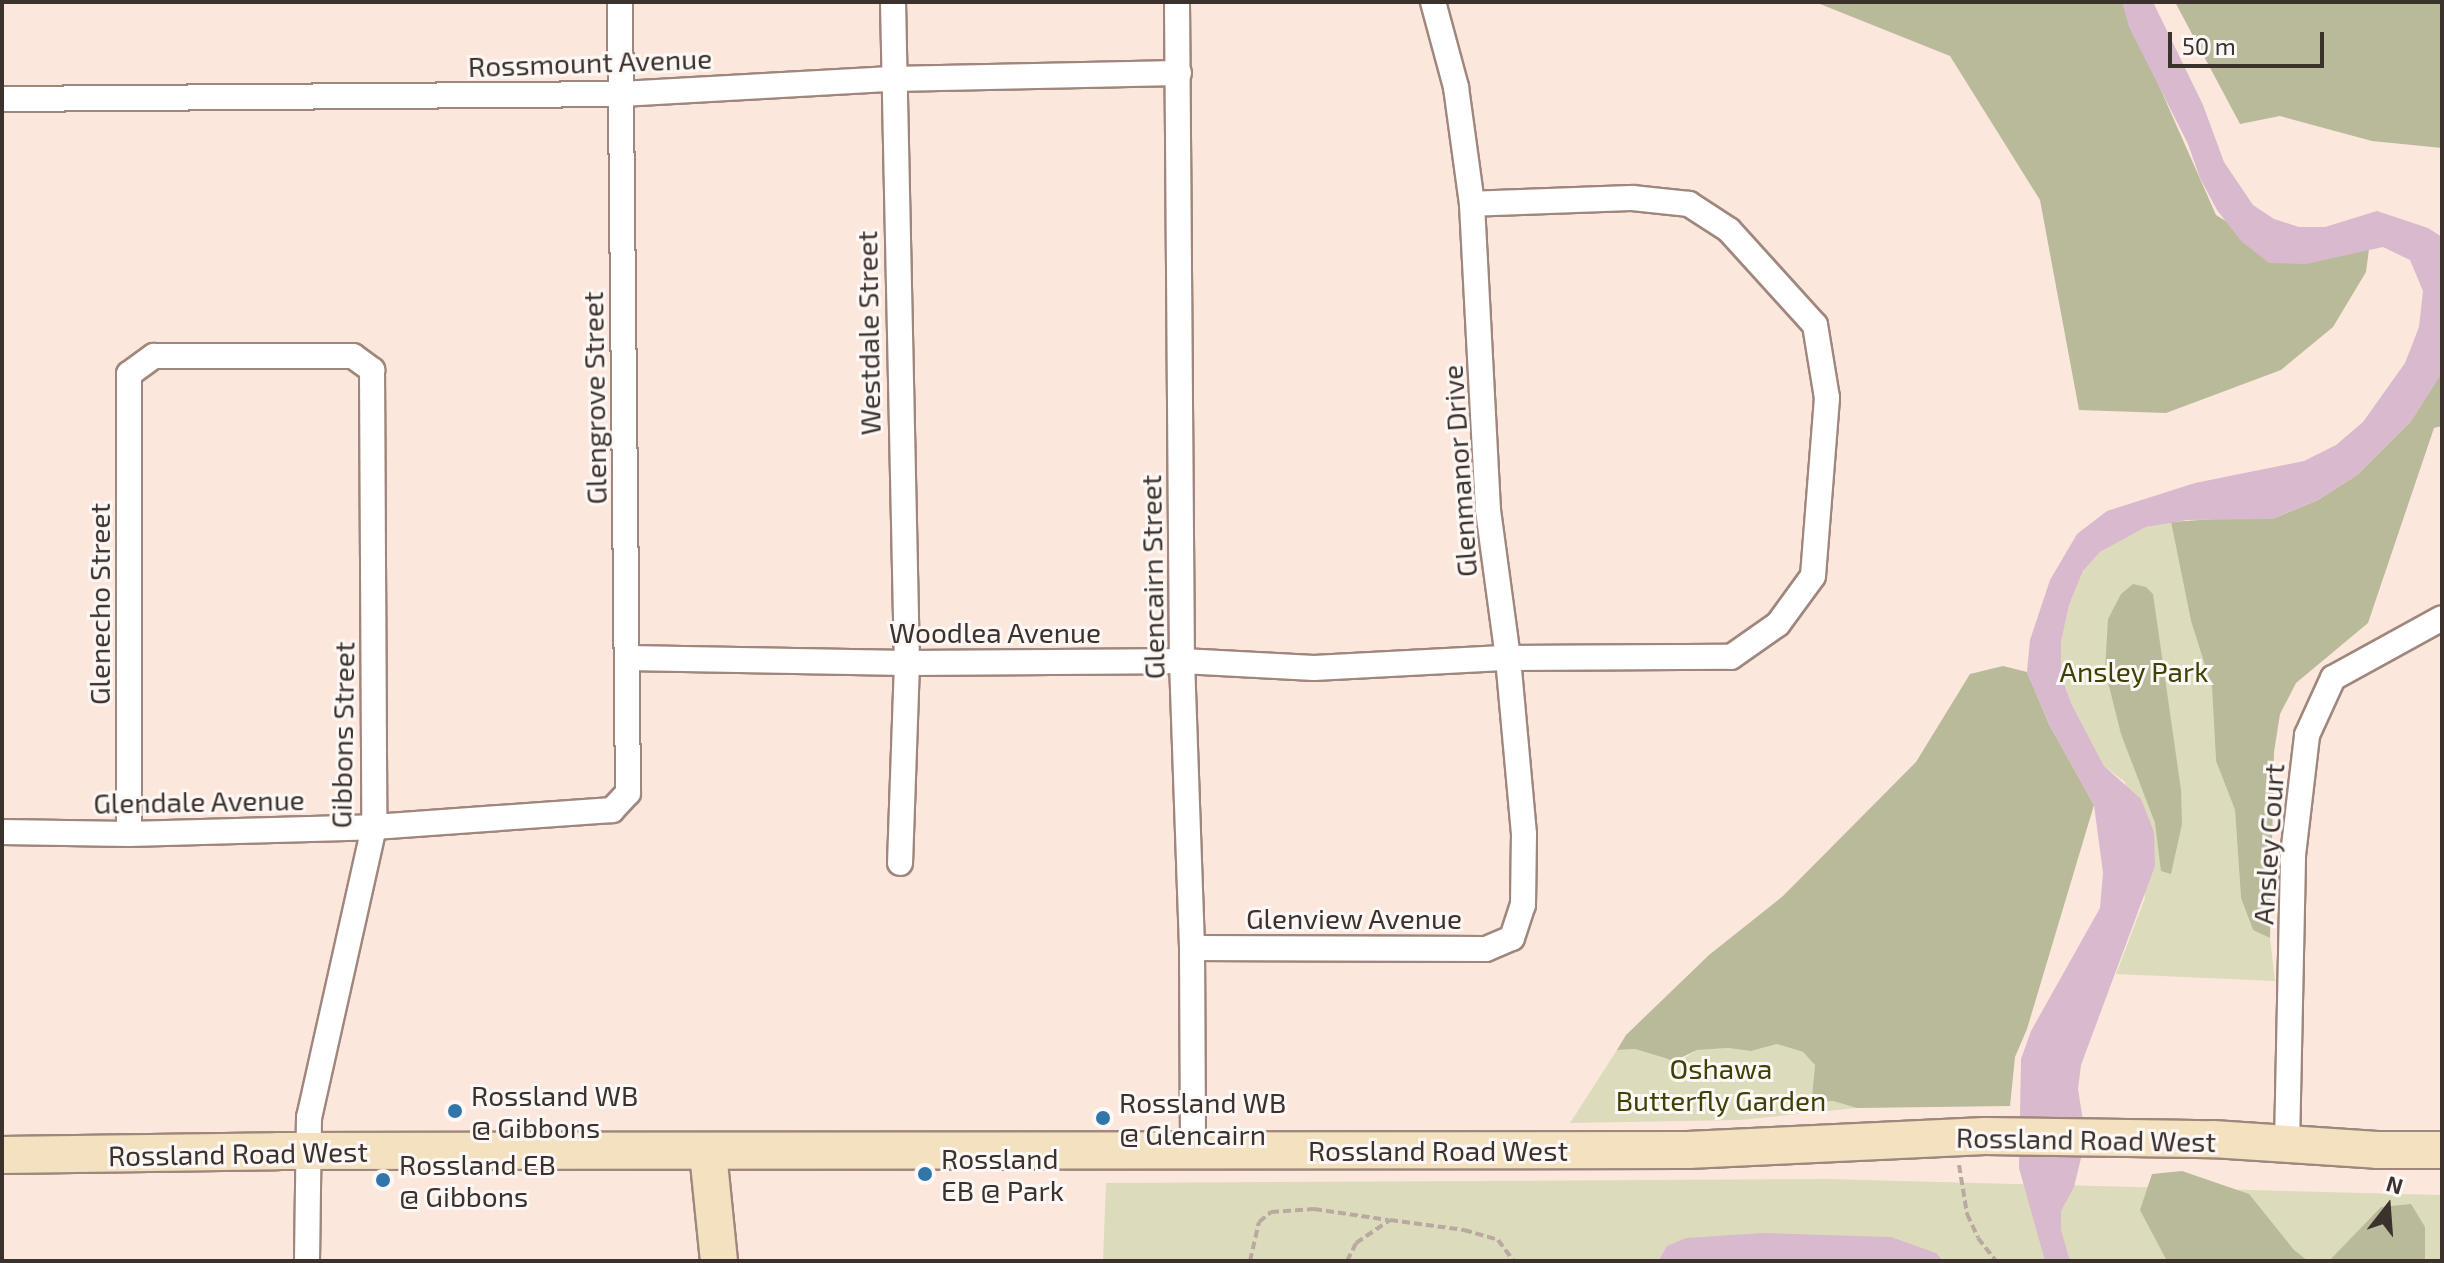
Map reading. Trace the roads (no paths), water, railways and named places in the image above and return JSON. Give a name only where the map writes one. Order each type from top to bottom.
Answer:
[{"type":"main road","name":"Rossland Road West","points":[[2,1155],[307,1151],[1688,1150],[1985,1136],[2113,1137],[2442,1150]]},
{"type":"main road","points":[[708,1153],[719,1261]]},
{"type":"street","name":"Glengrove Street","points":[[620,2],[628,793]]},
{"type":"street","name":"Westdale Street","points":[[893,2],[892,79],[907,663],[900,863]]},
{"type":"street","name":"Glencairn Street","points":[[1177,2],[1182,661],[1192,948],[1193,1151]]},
{"type":"street","name":"Glenmanor Drive","points":[[1433,2],[1456,87],[1472,204],[1488,510],[1508,658],[1524,834],[1523,905],[1512,938]]},
{"type":"street","name":"Rossmount Avenue","points":[[2,99],[621,94],[892,79],[1179,73]]},
{"type":"street","name":"Woodlea Avenue","points":[[627,658],[907,663],[1182,661],[1314,668],[1508,658],[1731,657],[1778,624],[1813,576],[1827,398],[1815,325],[1729,230],[1689,204],[1632,198],[1472,204]]},
{"type":"street","name":"Glenecho Street","points":[[129,834],[129,374],[154,356],[353,356]]},
{"type":"street","name":"Gibbons Street","points":[[307,1261],[309,1117],[374,827],[372,370],[353,356]]},
{"type":"street","name":"Ansley Court","points":[[2287,1145],[2293,855],[2307,735],[2333,678],[2442,618]]},
{"type":"street","name":"Glendale Avenue","points":[[2,832],[129,834],[374,827],[612,810],[628,793]]},
{"type":"street","name":"Glenview Avenue","points":[[1192,948],[1486,949],[1512,938]]},
{"type":"place","name":"Rossland WB @ Gibbons","points":[[455,1111]]},
{"type":"place","name":"Rossland WB @ Glencairn","points":[[1103,1118]]},
{"type":"place","name":"Rossland EB @ Park","points":[[925,1174]]},
{"type":"place","name":"Rossland EB @ Gibbons","points":[[383,1180]]},
{"type":"park label","name":"Ansley Park","points":[[2134,671]]},
{"type":"park label","name":"Oshawa Butterfly Garden","points":[[1721,1084]]}]
